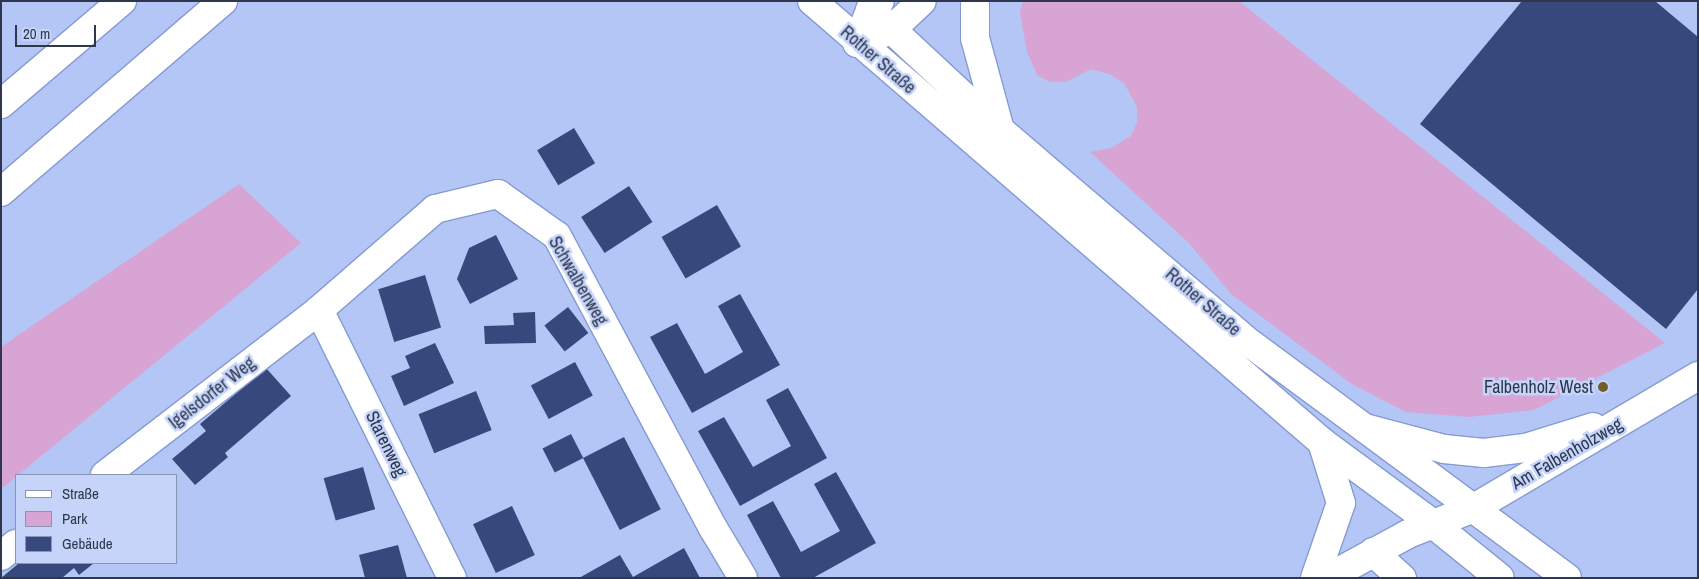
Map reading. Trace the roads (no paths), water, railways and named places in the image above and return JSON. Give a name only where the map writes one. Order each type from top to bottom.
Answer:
[{"type":"main road","points":[[1,104],[122,1]]},
{"type":"main road","points":[[1,192],[223,1]]},
{"type":"main road","name":"Rother Straße","points":[[812,1],[857,43],[1322,442],[1432,523],[1500,578]]},
{"type":"main road","points":[[857,43],[891,30],[922,1]]},
{"type":"main road","points":[[975,1],[975,38],[1000,130]]},
{"type":"main road","points":[[857,43],[870,4]]},
{"type":"main road","name":"Rother Straße","points":[[870,4],[891,30],[1000,130],[1251,344],[1567,578]]},
{"type":"main road","name":"Schwalbenweg","points":[[319,310],[435,209],[498,194],[556,236],[713,528],[743,578]]},
{"type":"main road","name":"Igelsdorfer Weg","points":[[106,474],[319,310]]},
{"type":"main road","name":"Starenweg","points":[[319,310],[452,578]]},
{"type":"main road","name":"Am Falbenholzweg","points":[[1327,578],[1373,552],[1432,523],[1474,508],[1698,376]]},
{"type":"main road","points":[[1365,428],[1444,448],[1484,453],[1526,448],[1637,413]]},
{"type":"main road","points":[[1315,578],[1342,503],[1322,442]]},
{"type":"main road","points":[[1,556],[15,545]]},
{"type":"main road","points":[[1373,552],[1402,578]]},
{"type":"place","name":"Falbenholz West","points":[[1603,387]]}]
